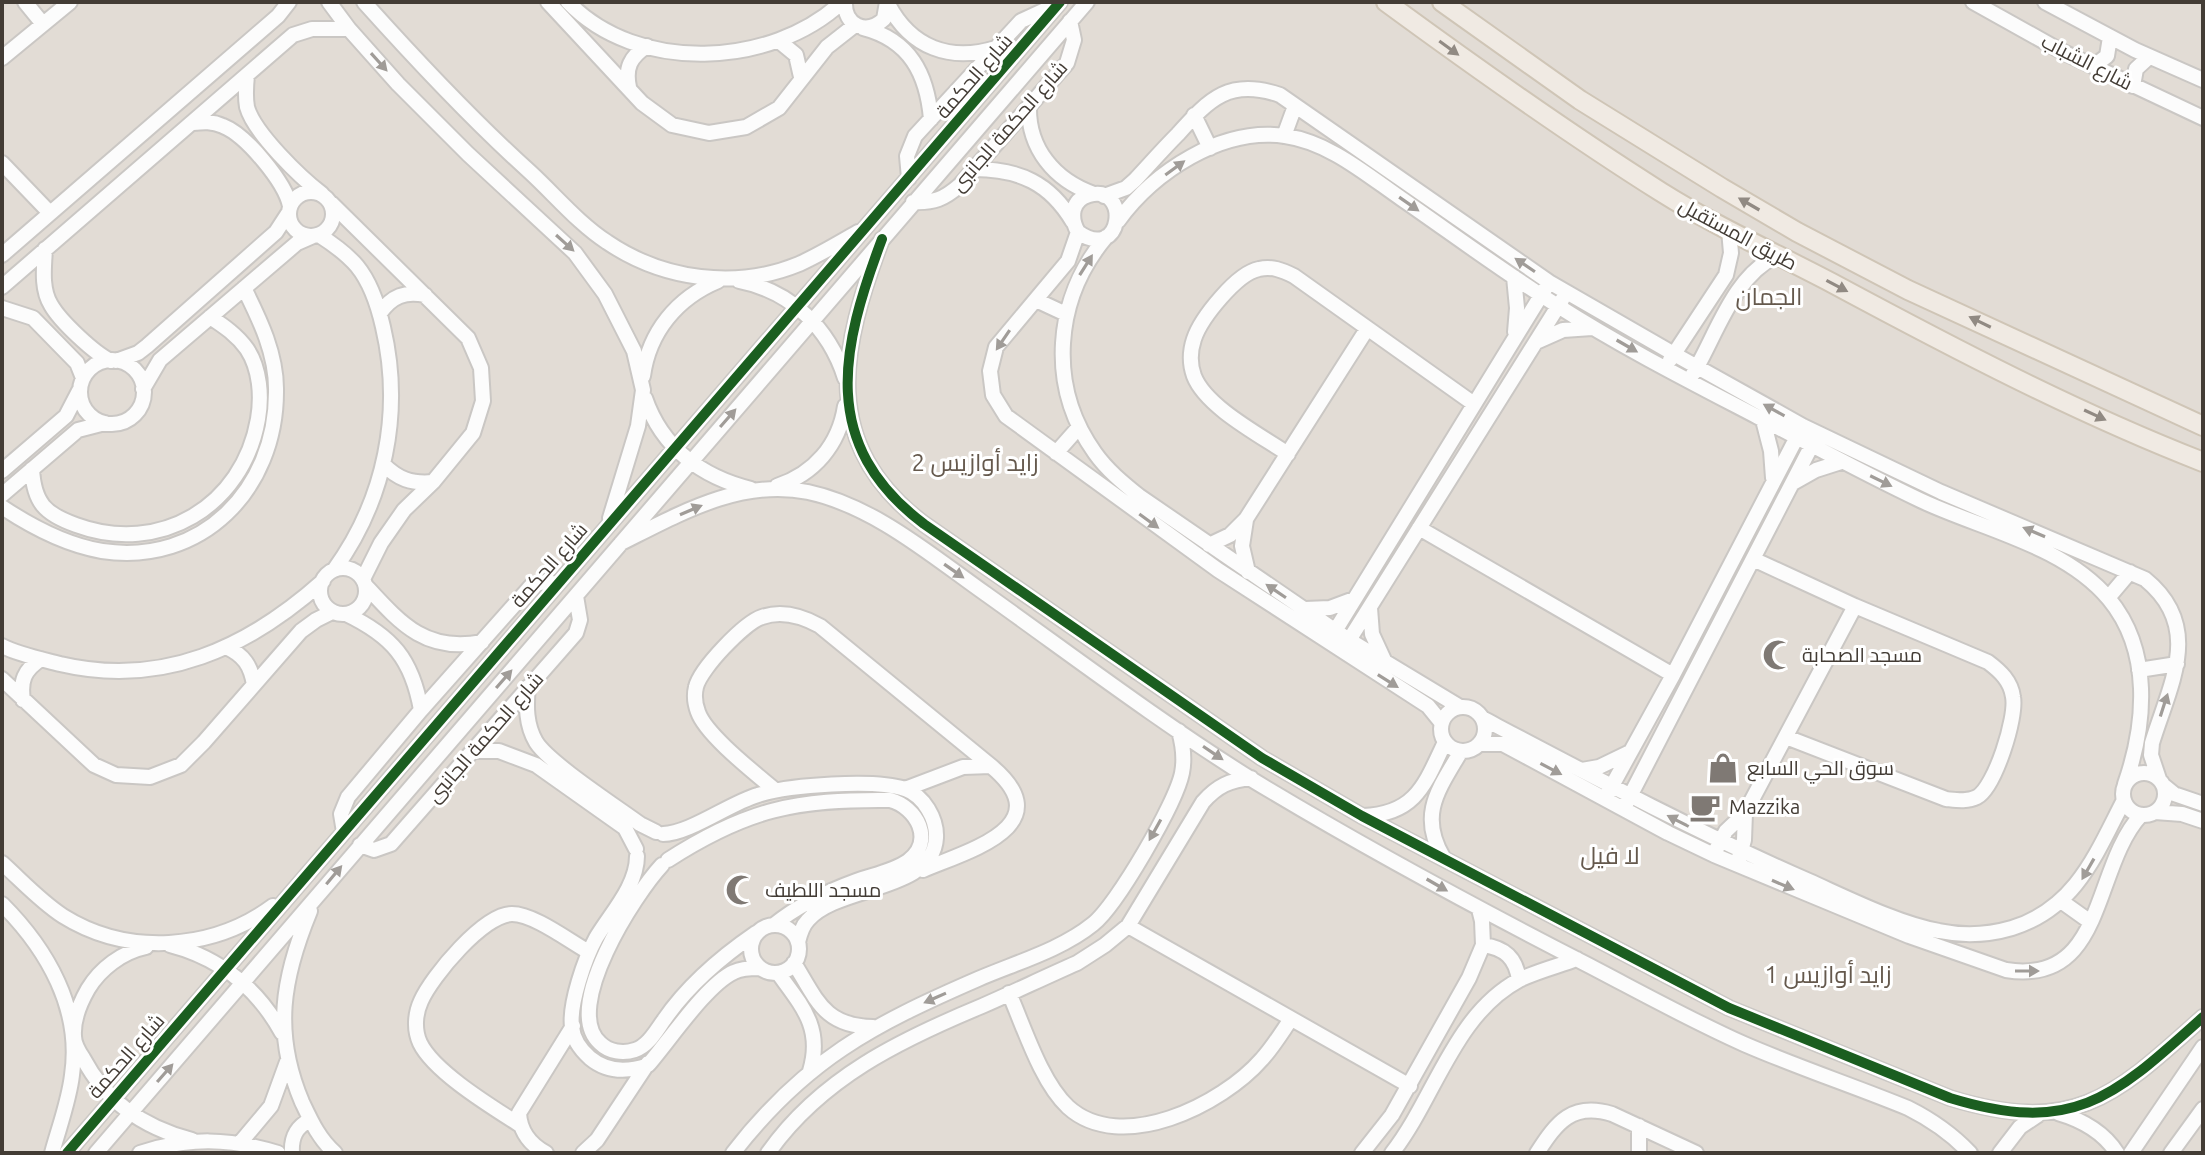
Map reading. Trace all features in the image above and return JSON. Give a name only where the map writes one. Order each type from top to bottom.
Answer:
[{"type":"main road","name":"طريق المستقبل","points":[[1386,2],[1546,117],[1663,193],[2003,373],[2152,442],[2203,462]]},
{"type":"main road","name":"طريق المستقبل","points":[[1442,2],[1604,115],[1797,232],[1908,290],[2203,426]]},
{"type":"main road","points":[[1546,74],[1539,95],[1546,117]]},
{"type":"main road","points":[[2003,373],[2016,360],[2017,341]]},
{"type":"main road","points":[[2056,397],[2055,385],[2059,376],[2065,371],[2079,370]]},
{"type":"street","points":[[25,2],[43,24]]},
{"type":"street","points":[[2,58],[70,2]]},
{"type":"street","points":[[2,255],[278,16],[289,2]]},
{"type":"street","points":[[329,2],[398,84],[575,253],[617,316],[634,351],[642,386],[659,428],[675,449],[690,463],[720,480],[754,489]]},
{"type":"street","points":[[364,2],[431,77],[487,133],[605,242],[662,269],[691,277],[727,280],[767,289],[798,307],[812,320],[833,349],[846,382]]},
{"type":"street","points":[[548,2],[642,103],[672,125],[709,133],[746,127],[779,108],[827,47],[859,27],[878,25],[887,12],[888,3]]},
{"type":"street","points":[[568,2],[608,31],[647,46],[679,53],[713,54],[746,50],[779,41],[843,2],[845,14],[859,27],[896,42],[919,67],[928,92],[931,119]]},
{"type":"street","name":"شارع الحكمة","points":[[96,1153],[1087,2]]},
{"type":"street","name":"شارع الشباب","points":[[1973,2],[2133,86],[2203,118]]},
{"type":"street","name":"شارع الشباب","points":[[2045,2],[2149,57],[2203,80]]},
{"type":"street","points":[[888,3],[908,32],[937,50],[957,54],[977,53],[997,47]]},
{"type":"street","points":[[909,178],[907,156],[915,136],[1021,21],[1060,3]]},
{"type":"street","name":"شارع الحكمة","points":[[67,1153],[1060,3]]},
{"type":"street","name":"شارع الحكمة الجانبى","points":[[913,202],[934,203],[948,196],[1067,63],[1074,40],[1070,21]]},
{"type":"street","points":[[2,287],[293,35],[312,29],[349,29]]},
{"type":"street","points":[[2094,66],[2107,56],[2110,37]]},
{"type":"street","points":[[779,41],[796,55],[801,77]]},
{"type":"street","points":[[629,87],[629,63],[636,53],[647,46]]},
{"type":"street","points":[[2133,86],[2136,69],[2149,57]]},
{"type":"street","points":[[2,679],[94,765],[116,775],[150,777],[181,765],[301,631],[316,620],[362,604],[366,595],[364,582],[381,543],[396,521],[473,433],[483,401],[483,390],[481,368],[468,338],[292,167],[254,122],[245,91],[247,75]]},
{"type":"street","points":[[1362,816],[1396,810],[1411,801],[1423,788],[1445,742],[1441,722],[1428,706],[1332,636],[1218,570],[1006,416],[993,395],[990,371],[996,347],[1068,261],[1075,227],[1072,212],[1084,196],[1126,188],[1208,102],[1224,93],[1243,88],[1262,89],[1280,95],[1545,288],[1558,306],[1689,382],[1763,420],[1799,432]]},
{"type":"street","points":[[1029,106],[1029,123],[1039,153],[1067,181],[1112,201],[1118,221]]},
{"type":"street","points":[[1284,136],[1295,106]]},
{"type":"street","points":[[1194,115],[1210,148]]},
{"type":"street","points":[[2,646],[88,670],[135,672],[181,664],[256,633],[291,609],[334,570],[366,518],[391,426],[392,388],[389,350],[371,289],[358,267],[340,249],[316,235],[304,235],[296,229],[278,179],[239,137],[225,126],[208,122],[191,123]]},
{"type":"street","points":[[468,154],[487,133]]},
{"type":"street","points":[[1332,636],[1304,609],[1115,477],[1095,454],[1079,427],[1064,378],[1062,346],[1066,314],[1077,279],[1118,221],[1134,201],[1179,164],[1210,148],[1247,137],[1284,136],[1331,152],[1514,277],[1567,292],[1697,367],[1799,432],[2130,572],[2159,590],[2169,604],[2179,633],[2177,664],[2151,755],[2164,800],[2128,833],[2082,941],[2068,958],[2049,969],[2028,974],[2006,970],[1909,936],[1739,858]]},
{"type":"street","points":[[2,163],[50,213]]},
{"type":"street","points":[[104,167],[120,185]]},
{"type":"street","points":[[974,169],[996,169],[1036,181],[1057,198],[1075,227],[1086,237],[1106,237]]},
{"type":"street","points":[[2,471],[66,416],[82,382],[95,366],[138,353],[147,346],[276,232],[304,193],[313,191],[327,198],[334,212],[333,221],[327,229],[297,243],[160,360],[143,389]]},
{"type":"street","points":[[606,528],[638,426],[649,348],[666,319],[691,295],[727,280],[798,264],[869,225]]},
{"type":"street","points":[[1665,367],[1726,275],[1731,253],[1729,230]]},
{"type":"street","points":[[769,488],[790,482],[808,471],[824,457],[836,439],[843,419],[846,382],[863,295],[882,239]]},
{"type":"street","points":[[2,495],[78,430],[125,421],[133,416],[143,399],[143,389],[135,370],[95,352],[51,305],[43,268],[45,249]]},
{"type":"street","points":[[1689,382],[1743,283],[1757,268],[1778,255]]},
{"type":"street","points":[[1288,454],[1216,404],[1202,391],[1194,375],[1191,356],[1201,324],[1244,274],[1257,269],[1271,268],[1294,276],[1474,404]]},
{"type":"street","points":[[1514,277],[1517,308],[1514,339]]},
{"type":"street","points":[[2,507],[27,524],[63,540],[102,551],[137,553],[172,546],[205,531],[232,509],[254,482],[272,438],[277,391],[268,344],[244,288]]},
{"type":"street","points":[[1332,636],[1545,288]]},
{"type":"street","points":[[1346,646],[1567,292]]},
{"type":"street","points":[[380,313],[386,304],[404,294],[425,295]]},
{"type":"street","points":[[1036,300],[1066,314]]},
{"type":"street","points":[[2,308],[33,318],[77,363],[82,382],[80,399],[85,410],[94,419],[105,423]]},
{"type":"street","points":[[32,469],[33,487],[41,504],[54,517],[96,533],[140,535],[182,523],[219,499],[240,472],[254,440],[260,406],[258,372],[247,350],[231,331],[210,317]]},
{"type":"street","points":[[1533,344],[1563,330],[1596,328]]},
{"type":"street","points":[[1209,545],[1230,535],[1246,519],[1367,329]]},
{"type":"street","points":[[846,398],[864,456],[879,482],[899,505],[1262,758],[1362,816],[1729,1008],[1950,1098],[2008,1113],[2038,1115],[2058,1113],[2099,1098],[2137,1076],[2203,1017]]},
{"type":"street","points":[[1763,420],[1771,451],[1773,482]]},
{"type":"street","points":[[1056,453],[1079,427]]},
{"type":"street","points":[[1608,792],[1705,615],[1799,432]]},
{"type":"street","points":[[1443,858],[1431,827],[1431,811],[1436,795],[1461,751],[1479,744],[1503,744],[1608,792],[1717,849],[1938,931],[1989,933],[2014,927],[2061,901],[2085,875],[2124,792],[2138,739],[2141,705],[2139,670],[2129,631],[2108,598],[2086,575],[2060,558],[1922,501],[1841,462],[1814,440]]},
{"type":"street","points":[[1627,802],[1814,440]]},
{"type":"street","points":[[1442,456],[1458,466]]},
{"type":"street","points":[[1792,483],[1816,470],[1841,462]]},
{"type":"street","points":[[383,464],[405,481],[433,482]]},
{"type":"street","points":[[621,543],[701,505],[754,489],[790,489],[829,498],[912,541],[1156,715],[1251,778],[1479,909],[1745,1044],[1933,1120],[1970,1153]]},
{"type":"street","points":[[1246,519],[1242,546],[1248,572]]},
{"type":"street","points":[[912,541],[924,524]]},
{"type":"street","points":[[1419,528],[1673,675]]},
{"type":"street","points":[[1218,570],[1227,558]]},
{"type":"street","points":[[1753,559],[1988,662],[2000,671],[2013,697],[2014,711],[1988,787],[1977,797],[1962,801],[1946,799],[1786,737]]},
{"type":"street","points":[[334,570],[350,569],[419,635],[439,644],[461,646],[482,641]]},
{"type":"street","points":[[2108,598],[2130,572]]},
{"type":"street","points":[[323,581],[321,598],[339,613],[367,624],[402,655],[411,672],[421,710]]},
{"type":"street","points":[[344,832],[341,814],[348,797],[421,710],[532,585],[545,582],[557,584]]},
{"type":"street","name":"شارع الحكمة الجانبى","points":[[360,845],[374,850],[391,844],[529,687],[579,627],[576,596]]},
{"type":"street","points":[[1304,609],[1330,608],[1355,599]]},
{"type":"street","points":[[1370,606],[1372,634],[1384,660]]},
{"type":"street","points":[[1717,849],[1726,831],[1745,813],[1855,606]]},
{"type":"street","points":[[775,790],[704,724],[695,699],[696,685],[703,673],[745,626],[764,616],[778,614],[806,619],[820,626],[991,766],[1005,778],[1013,789],[1016,801],[1015,812],[1006,832],[995,840],[816,898],[774,925],[764,927],[727,954],[694,984],[642,1047],[624,1052],[606,1047],[592,1034],[589,1025],[593,994],[609,946],[648,881],[665,863],[733,822],[766,811],[895,792],[963,767],[991,766]]},
{"type":"street","points":[[1705,615],[1720,622]]},
{"type":"street","points":[[1346,646],[1384,660],[1460,707],[1476,711],[1482,718],[1582,770],[1608,792]]},
{"type":"street","points":[[226,647],[246,661],[254,685]]},
{"type":"street","points":[[23,700],[23,676],[30,666],[41,659]]},
{"type":"street","points":[[2139,670],[2177,664]]},
{"type":"street","points":[[529,687],[526,701],[530,729],[545,753],[640,824],[660,833],[671,846],[665,863]]},
{"type":"street","points":[[1156,715],[1170,694]]},
{"type":"street","points":[[1441,722],[1445,715],[1460,707]]},
{"type":"street","points":[[1479,744],[1485,727],[1482,718]]},
{"type":"street","points":[[733,1153],[757,1122],[810,1071],[874,1028],[1067,940],[1094,923],[1110,905],[1179,784],[1184,758],[1179,731]]},
{"type":"street","points":[[1445,742],[1461,751]]},
{"type":"street","points":[[472,751],[499,751],[536,765],[625,828],[636,853],[648,866],[665,863]]},
{"type":"street","points":[[1582,770],[1616,761],[1631,751]]},
{"type":"street","points":[[2203,804],[2174,794],[2161,782],[2145,774],[2137,775],[2124,792],[2127,807],[2148,814],[2182,814],[2203,821]]},
{"type":"street","points":[[768,1153],[809,1106],[863,1065],[922,1031],[1077,963],[1105,945],[1128,926],[1203,802],[1224,784],[1251,778]]},
{"type":"street","points":[[546,1153],[525,1136],[519,1113],[561,1048],[571,1026],[589,952],[635,875],[636,853],[642,836],[680,832],[726,808],[775,790],[833,785],[895,792],[920,825],[919,846],[910,868],[817,912],[804,924],[798,942],[799,953],[787,970],[778,973],[759,968],[737,970],[727,975],[708,993],[648,1065],[597,1140],[583,1153]]},
{"type":"street","points":[[1739,858],[1745,813]]},
{"type":"street","points":[[2,863],[41,899],[83,927],[132,943],[162,944],[201,939],[234,928],[292,892]]},
{"type":"street","points":[[315,897],[296,951],[283,1006],[283,1034],[287,1061],[310,1120],[335,1153]]},
{"type":"street","points":[[2061,901],[2089,921]]},
{"type":"street","points":[[2,904],[44,955],[65,998],[74,1037],[94,1077],[113,1099],[130,1113],[166,1132],[192,1140],[240,1143],[278,1153]]},
{"type":"street","points":[[1362,1153],[1392,1115],[1454,1010],[1483,945],[1479,909]]},
{"type":"street","points":[[520,1125],[474,1095],[423,1048],[416,1028],[420,1002],[466,944],[487,923],[505,915],[525,916],[589,952]]},
{"type":"street","points":[[774,925],[784,927],[798,942]]},
{"type":"street","points":[[1128,926],[1410,1086]]},
{"type":"street","points":[[756,933],[750,951],[759,968]]},
{"type":"street","points":[[1987,962],[1989,933]]},
{"type":"street","points":[[52,1153],[72,1077],[76,1018],[82,999],[105,968],[121,957],[162,944],[197,954],[243,982],[266,1006],[283,1034]]},
{"type":"street","points":[[1483,945],[1494,947],[1513,959],[1519,980]]},
{"type":"street","points":[[1392,1153],[1477,1015],[1489,1001],[1519,980],[1577,959]]},
{"type":"street","points":[[794,963],[829,1016],[843,1024],[874,1028]]},
{"type":"street","points":[[778,973],[807,1014],[813,1028],[815,1044],[810,1071]]},
{"type":"street","points":[[1655,1000],[1666,977]]},
{"type":"street","points":[[973,981],[983,1005]]},
{"type":"street","points":[[1009,993],[1051,1086],[1068,1107],[1089,1121],[1113,1129],[1147,1126],[1209,1101],[1237,1082],[1262,1059],[1291,1019]]},
{"type":"street","points":[[571,1026],[589,1025]]},
{"type":"street","points":[[571,1026],[575,1040],[583,1051],[606,1068],[635,1070],[648,1065]]},
{"type":"street","points":[[642,1047],[648,1065]]},
{"type":"street","points":[[2131,1153],[2203,1047]]},
{"type":"street","points":[[240,1143],[271,1106],[287,1061]]},
{"type":"street","points":[[2171,1153],[2203,1109]]},
{"type":"street","points":[[1537,1153],[1557,1124],[1583,1110],[1598,1110],[1696,1153]]},
{"type":"street","points":[[2058,1113],[2079,1119],[2097,1131],[2117,1153]]},
{"type":"street","points":[[2000,1153],[2020,1127],[2038,1115]]},
{"type":"street","points":[[292,1153],[297,1129],[310,1120]]},
{"type":"street","points":[[1639,1126],[1639,1153]]},
{"type":"street","points":[[140,1153],[192,1140]]},
{"type":"shaded area","points":[[2,2],[2203,2],[2203,1153],[2,1153]]},
{"type":"cycle path","points":[[67,1153],[1060,2]]},
{"type":"cycle path","points":[[882,239],[856,318],[849,356],[848,392],[853,427],[867,461],[890,493],[924,524],[1262,758],[1362,816],[1729,1008],[1950,1098],[1993,1109],[2029,1113],[2061,1110],[2090,1102],[2143,1069],[2203,1017]]},
{"type":"place","name":"مسجد الصحابة","points":[[1778,655]]},
{"type":"place","name":"سوق الحي السابع","points":[[1723,768]]},
{"type":"place","name":"Mazzika","points":[[1705,807]]},
{"type":"place","name":"مسجد اللطيف","points":[[741,890]]},
{"type":"district","name":"الجمان","points":[[1769,297]]},
{"type":"district","name":"زايد أوازيس 2","points":[[975,463]]},
{"type":"district","name":"لا فيل","points":[[1610,856]]},
{"type":"district","name":"زايد أوازيس 1","points":[[1828,975]]}]
